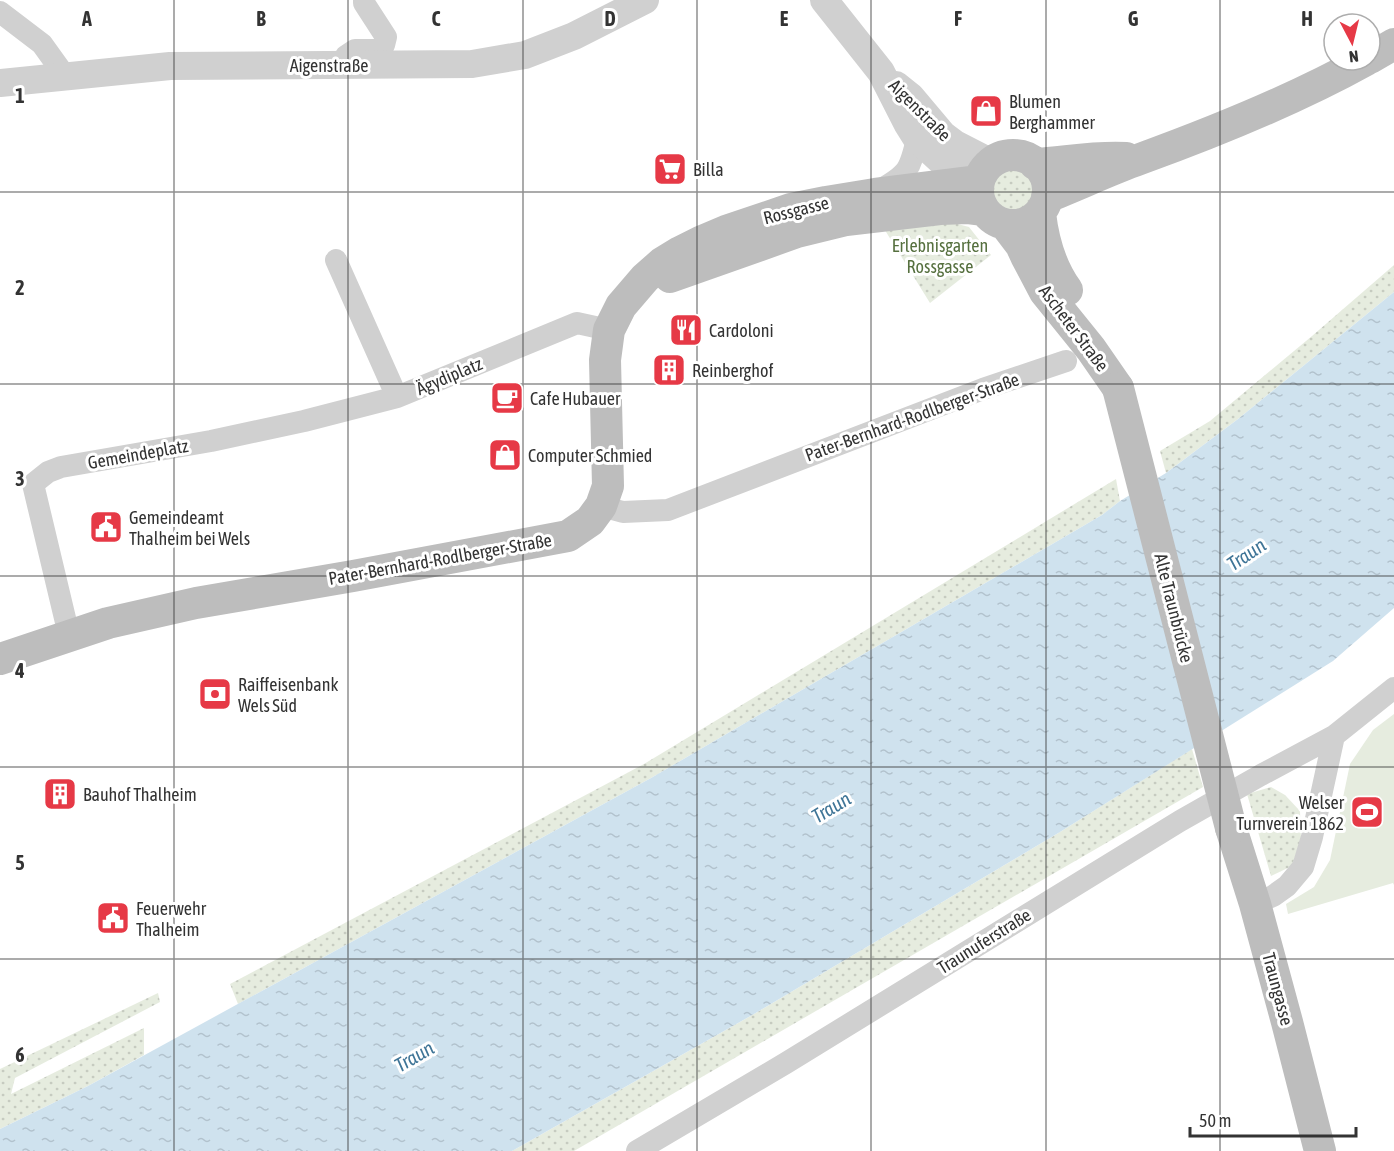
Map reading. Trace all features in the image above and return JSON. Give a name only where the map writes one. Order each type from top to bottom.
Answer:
[{"type":"main road","points":[[1043,205],[1046,178],[1042,170],[1025,157],[1002,157],[990,194],[1014,225],[1024,223],[1032,219],[1043,205],[1139,159],[1232,125],[1343,72]]},
{"type":"main road","points":[[1035,164],[1108,157],[1139,159]]},
{"type":"main road","name":"Rossgasse","points":[[609,330],[621,306],[645,278],[662,263],[726,231],[791,209],[875,194],[990,194]]},
{"type":"main road","name":"Rossgasse","points":[[633,292],[682,272],[797,232],[857,218],[968,208],[990,194]]},
{"type":"main road","name":"Ascheter Straße","points":[[990,194],[1021,245],[1045,292],[1091,349],[1118,388]]},
{"type":"main road","name":"Ascheter Straße","points":[[1043,205],[1042,229],[1047,248],[1062,283],[1107,340],[1115,361],[1118,388]]},
{"type":"main road","points":[[601,506],[608,486],[605,360],[609,330]]},
{"type":"main road","name":"Alte Traunbrücke","points":[[1118,388],[1231,828]]},
{"type":"main road","name":"Pater-Bernhard-Rodlberger-Straße","points":[[0,659],[108,623],[196,603],[568,536],[590,521],[601,506]]},
{"type":"main road","name":"Traungasse","points":[[1231,828],[1255,904],[1320,1151]]},
{"type":"street","points":[[345,64],[346,56],[355,50],[378,50],[384,45],[386,37],[364,0]]},
{"type":"street","name":"Aigenstraße","points":[[0,83],[170,66],[472,64],[525,55],[574,36],[645,0]]},
{"type":"street","name":"Aigenstraße","points":[[824,0],[881,72],[910,97],[943,135],[955,144],[990,194]]},
{"type":"street","points":[[0,12],[42,44],[64,76]]},
{"type":"street","name":"Aigenstraße","points":[[881,72],[917,139],[940,160],[990,194]]},
{"type":"street","points":[[875,194],[907,172],[917,139]]},
{"type":"street","name":"Ägydiplatz","points":[[336,260],[397,397],[577,323],[609,330]]},
{"type":"street","name":"Pater-Bernhard-Rodlberger-Straße","points":[[601,506],[623,512],[668,510],[982,389],[1066,361]]},
{"type":"street","name":"Gemeindeplatz","points":[[69,635],[33,484],[48,472],[61,467],[211,441],[304,421],[397,397]]},
{"type":"street","name":"Traunuferstraße","points":[[637,1151],[796,1057],[1180,821],[1334,736],[1394,688]]},
{"type":"street","points":[[1255,904],[1273,896],[1287,886],[1303,867],[1312,837],[1334,736]]},
{"type":"green space","points":[[1013,169],[1021,170],[1028,175],[1033,182],[1033,198],[1028,205],[1021,210],[1013,211],[1005,210],[998,205],[993,198],[992,190],[993,182],[998,175],[1005,170]]},
{"type":"green space","name":"Erlebnisgarten Rossgasse","points":[[950,222],[969,227],[991,255],[930,303],[883,227]]},
{"type":"green space","points":[[1394,265],[1394,292],[1238,419],[1166,473],[1160,451],[1210,421]]},
{"type":"green space","points":[[1116,479],[1120,501],[1102,515],[651,778],[238,1004],[230,984],[644,764]]},
{"type":"green space","name":"Welser Turnverein 1862","points":[[1394,714],[1394,885],[1393,883],[1288,914],[1286,904],[1314,887],[1330,860],[1350,764],[1373,730]]},
{"type":"green space","points":[[1192,749],[1203,787],[574,1151],[512,1151],[754,1014],[1060,832]]},
{"type":"green space","points":[[1271,787],[1285,795],[1300,811],[1301,839],[1292,866],[1271,876],[1247,794]]},
{"type":"green space","points":[[158,993],[160,1002],[15,1078],[11,1094],[144,1028],[144,1055],[88,1086],[0,1129],[0,1069]]},
{"type":"water","name":"Traun","points":[[1394,292],[1394,608],[1333,661],[1060,832],[754,1014],[512,1151],[0,1151],[0,1129],[88,1086],[651,778],[1102,515],[1120,501],[1166,473],[1238,419]]},
{"type":"place","name":"Blumen Berghammer","points":[[986,111]]},
{"type":"place","name":"Billa","points":[[670,169]]},
{"type":"place","name":"Cardoloni","points":[[686,330]]},
{"type":"place","name":"Reinberghof","points":[[669,370]]},
{"type":"place","name":"Cafe Hubauer","points":[[507,398]]},
{"type":"place","name":"Computer Schmied","points":[[505,455]]},
{"type":"place","name":"Gemeindeamt Thalheim bei Wels","points":[[106,527]]},
{"type":"place","name":"Raiffeisenbank Wels Süd","points":[[215,694]]},
{"type":"place","name":"Bauhof Thalheim","points":[[60,794]]},
{"type":"place","name":"Welser Turnverein 1862","points":[[1367,812]]},
{"type":"place","name":"Feuerwehr Thalheim","points":[[113,918]]}]
